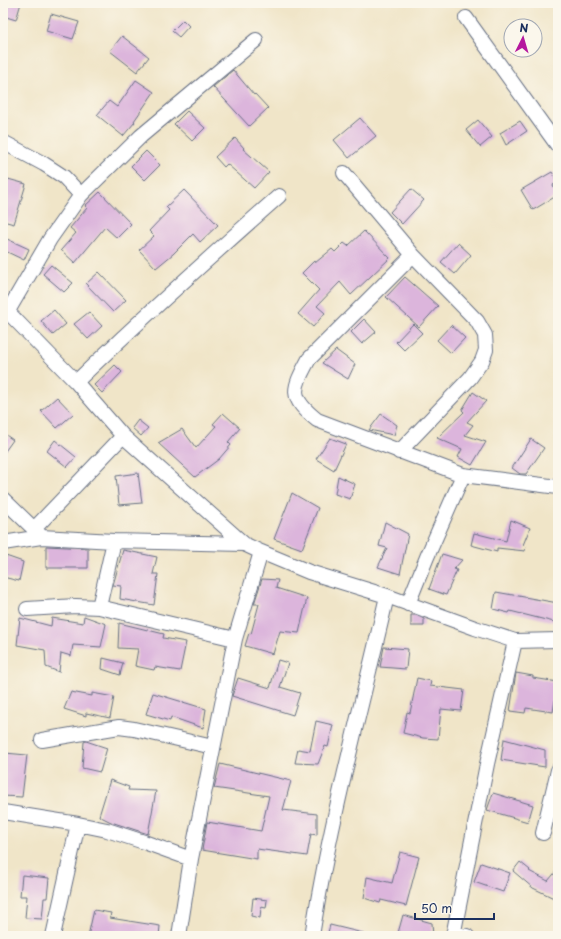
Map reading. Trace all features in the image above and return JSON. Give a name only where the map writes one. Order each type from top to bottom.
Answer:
[{"type":"street","points":[[466,18],[558,146]]},
{"type":"street","points":[[256,40],[141,136],[80,195],[5,309],[76,382],[123,436],[244,544],[309,572],[387,596],[515,641],[558,640]]},
{"type":"street","points":[[3,142],[44,164],[64,177],[80,195]]},
{"type":"street","points":[[344,173],[413,255],[477,321],[485,336],[486,350],[482,361],[470,378],[399,452]]},
{"type":"street","points":[[76,382],[194,271],[279,196]]},
{"type":"street","points":[[413,255],[310,359],[300,375],[296,386],[297,399],[303,409],[317,420],[463,476],[558,487]]},
{"type":"street","points":[[38,533],[123,436]]},
{"type":"street","points":[[408,604],[426,557],[463,476]]},
{"type":"street","points":[[3,499],[38,533]]},
{"type":"street","points":[[3,543],[38,533],[114,541],[244,544]]},
{"type":"street","points":[[99,608],[114,541]]},
{"type":"street","points":[[179,936],[191,859],[235,639],[261,552]]},
{"type":"street","points":[[312,936],[320,886],[333,824],[387,596]]},
{"type":"street","points":[[27,609],[76,606],[99,608],[235,639]]},
{"type":"street","points":[[457,935],[486,764],[515,641]]},
{"type":"street","points":[[42,740],[119,727],[213,747]]},
{"type":"street","points":[[543,833],[558,770]]},
{"type":"street","points":[[3,812],[107,830],[191,859]]},
{"type":"street","points":[[53,936],[78,824]]},
{"type":"building","points":[[3,3],[21,3],[16,20],[3,16]]},
{"type":"building","points":[[51,14],[79,22],[73,39],[46,31]]},
{"type":"building","points":[[183,20],[189,26],[179,37],[172,31]]},
{"type":"building","points":[[122,36],[149,57],[137,72],[110,51]]},
{"type":"building","points":[[233,70],[254,95],[255,94],[268,108],[249,126],[213,87]]},
{"type":"building","points":[[136,80],[154,92],[134,121],[135,122],[123,136],[97,115],[109,101],[117,107]]},
{"type":"building","points":[[187,111],[205,128],[192,141],[174,124]]},
{"type":"building","points":[[360,118],[376,136],[349,158],[334,140]]},
{"type":"building","points":[[478,120],[492,137],[480,147],[466,130]]},
{"type":"building","points":[[520,121],[527,131],[506,145],[500,133]]},
{"type":"building","points":[[235,138],[244,148],[243,149],[269,172],[254,188],[227,164],[224,167],[215,157]]},
{"type":"building","points":[[146,151],[160,165],[145,180],[131,166]]},
{"type":"building","points":[[552,172],[558,182],[553,185],[558,195],[533,210],[521,190]]},
{"type":"building","points":[[8,179],[26,184],[14,224],[3,221],[3,198]]},
{"type":"building","points":[[411,189],[424,200],[402,224],[390,212]]},
{"type":"building","points":[[184,190],[218,225],[200,242],[193,234],[156,268],[139,250],[154,236],[149,231],[169,210],[166,207]]},
{"type":"building","points":[[100,192],[131,224],[117,238],[105,227],[75,263],[61,250],[76,233],[70,228],[87,208],[85,206]]},
{"type":"building","points":[[364,231],[390,258],[351,295],[340,282],[317,306],[325,313],[313,327],[298,314],[319,290],[302,273],[314,261],[315,263],[332,249],[335,252],[344,243],[348,246]]},
{"type":"building","points":[[7,239],[29,249],[24,260],[3,250]]},
{"type":"building","points":[[458,243],[471,255],[455,274],[441,262]]},
{"type":"building","points":[[51,265],[73,283],[64,292],[43,274]]},
{"type":"building","points":[[99,272],[126,300],[113,312],[86,284]]},
{"type":"building","points":[[405,277],[438,306],[419,327],[386,297]]},
{"type":"building","points":[[54,310],[66,324],[53,335],[41,321]]},
{"type":"building","points":[[89,312],[102,326],[88,339],[74,324]]},
{"type":"building","points":[[364,319],[376,332],[362,344],[351,332]]},
{"type":"building","points":[[413,324],[422,333],[404,350],[396,342]]},
{"type":"building","points":[[451,325],[465,338],[451,353],[437,340]]},
{"type":"building","points":[[336,350],[355,364],[348,379],[322,363]]},
{"type":"building","points":[[115,365],[122,372],[102,393],[94,385]]},
{"type":"building","points":[[473,392],[486,401],[467,422],[473,425],[465,435],[486,442],[472,465],[458,457],[462,449],[437,438],[464,412],[462,410]]},
{"type":"building","points":[[57,397],[73,414],[57,428],[41,411]]},
{"type":"building","points":[[223,413],[240,428],[228,442],[231,445],[219,459],[195,477],[158,443],[182,429],[196,448],[216,426],[213,424]]},
{"type":"building","points":[[381,414],[397,425],[394,435],[369,430]]},
{"type":"building","points":[[138,420],[148,428],[141,436],[132,428]]},
{"type":"building","points":[[3,433],[13,440],[3,454]]},
{"type":"building","points":[[330,438],[346,444],[334,470],[316,459]]},
{"type":"building","points":[[531,439],[544,448],[526,474],[520,474],[512,468]]},
{"type":"building","points":[[55,440],[76,457],[67,467],[47,451]]},
{"type":"building","points":[[138,473],[142,503],[119,505],[116,476]]},
{"type":"building","points":[[338,476],[355,484],[350,499],[335,494]]},
{"type":"building","points":[[292,493],[318,508],[302,549],[274,539]]},
{"type":"building","points":[[511,520],[530,528],[523,545],[526,546],[525,551],[497,548],[497,552],[471,545],[474,533],[506,541]]},
{"type":"building","points":[[385,522],[408,534],[400,574],[378,567],[387,548],[379,546]]},
{"type":"building","points":[[46,546],[88,548],[88,568],[46,568]]},
{"type":"building","points":[[123,550],[157,557],[153,574],[158,574],[154,605],[120,599],[121,586],[113,585]]},
{"type":"building","points":[[442,554],[462,560],[454,569],[457,570],[446,595],[429,589]]},
{"type":"building","points":[[3,555],[23,562],[19,581],[3,577]]},
{"type":"building","points":[[262,579],[278,580],[276,588],[307,598],[299,633],[280,631],[273,654],[245,646],[249,633],[251,634],[259,604],[254,604]]},
{"type":"building","points":[[496,592],[558,603],[558,623],[510,611],[509,613],[493,609]]},
{"type":"building","points":[[411,615],[416,615],[424,619],[424,626],[411,626]]},
{"type":"building","points":[[84,616],[106,624],[101,647],[73,645],[71,656],[61,653],[59,672],[46,667],[45,650],[17,645],[20,618],[51,626],[52,618],[83,623]]},
{"type":"building","points":[[119,623],[164,634],[163,638],[186,642],[180,671],[155,667],[154,670],[135,666],[138,649],[118,648]]},
{"type":"building","points":[[384,647],[408,649],[406,669],[380,667]]},
{"type":"building","points":[[103,658],[123,663],[120,675],[102,669]]},
{"type":"building","points":[[278,660],[288,663],[280,687],[300,693],[293,715],[232,696],[238,678],[270,688]]},
{"type":"building","points":[[516,673],[533,676],[533,678],[558,682],[553,712],[526,708],[525,713],[510,711]]},
{"type":"building","points":[[417,678],[431,681],[430,686],[464,690],[461,711],[441,709],[438,739],[423,738],[403,733],[407,712],[410,713]]},
{"type":"building","points":[[71,692],[92,696],[92,693],[114,697],[110,718],[86,713],[86,716],[64,709]]},
{"type":"building","points":[[153,693],[206,709],[203,728],[171,717],[170,721],[146,714]]},
{"type":"building","points":[[316,721],[333,725],[328,747],[325,746],[318,764],[295,763],[298,749],[310,751]]},
{"type":"building","points":[[504,739],[545,750],[545,767],[501,760]]},
{"type":"building","points":[[86,741],[107,748],[100,772],[82,768],[84,742]]},
{"type":"building","points":[[5,753],[27,755],[22,797],[3,796],[3,767]]},
{"type":"building","points":[[220,764],[291,781],[283,810],[317,814],[317,835],[311,834],[307,856],[257,849],[257,859],[202,850],[207,822],[261,831],[269,796],[214,788]]},
{"type":"building","points":[[110,780],[129,787],[128,790],[156,791],[148,834],[111,822],[99,816]]},
{"type":"building","points":[[493,793],[533,805],[528,822],[487,810]]},
{"type":"building","points":[[400,852],[419,857],[406,906],[381,900],[380,903],[364,898],[367,877],[392,883]]},
{"type":"building","points":[[520,862],[530,870],[529,871],[548,881],[558,869],[558,900],[533,888],[513,871]]},
{"type":"building","points":[[481,863],[510,873],[503,892],[474,882]]},
{"type":"building","points":[[22,875],[49,878],[47,898],[44,898],[42,919],[25,918],[27,896],[20,896]]},
{"type":"building","points":[[253,898],[267,900],[266,908],[261,907],[260,918],[251,916]]},
{"type":"building","points":[[94,910],[111,913],[110,918],[160,926],[159,936],[88,936]]},
{"type":"building","points":[[403,915],[432,923],[433,936],[418,936],[398,933]]},
{"type":"building","points":[[330,925],[363,933],[362,936],[327,936]]}]
